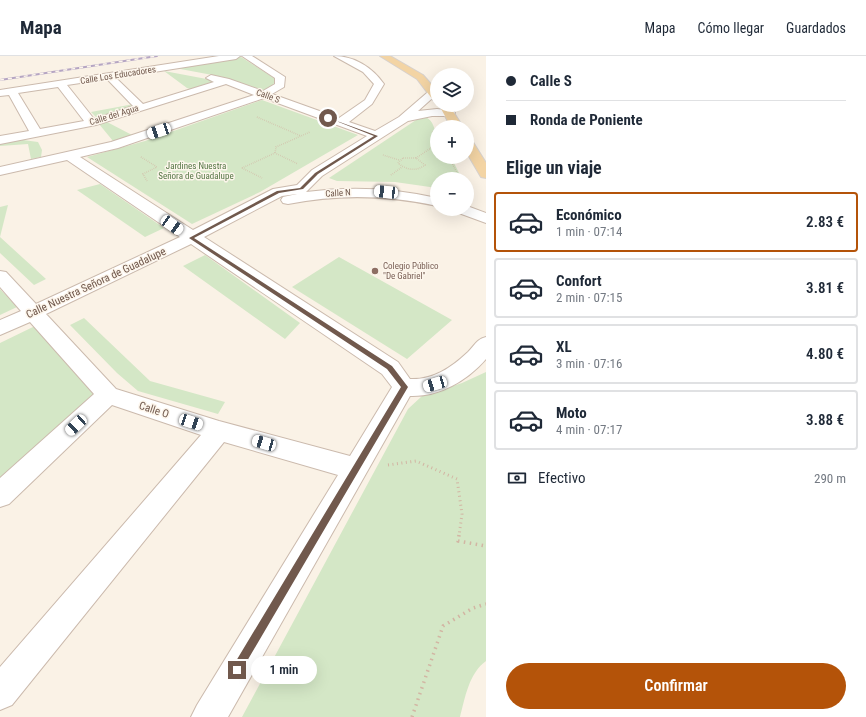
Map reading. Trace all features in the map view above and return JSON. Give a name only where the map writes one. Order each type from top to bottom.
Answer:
[{"type":"main road","points":[[384,56],[420,77],[430,88]]},
{"type":"main road","points":[[474,154],[486,174]]},
{"type":"street","name":"Calle Los Educadores","points":[[0,93],[109,76],[160,72],[236,56]]},
{"type":"street","points":[[0,170],[63,158],[159,131],[263,95],[280,85],[280,77],[246,56]]},
{"type":"street","points":[[338,56],[359,65],[373,75],[379,84],[377,93],[368,104],[340,123]]},
{"type":"street","name":"Calle S","points":[[160,72],[198,75],[226,81],[377,136]]},
{"type":"street","points":[[109,76],[141,108]]},
{"type":"street","name":"Calle del Agua","points":[[0,140],[92,123],[226,81]]},
{"type":"street","points":[[60,84],[92,123]]},
{"type":"street","points":[[174,84],[185,94]]},
{"type":"street","points":[[12,91],[39,133],[63,158],[191,238],[390,368],[404,387]]},
{"type":"street","name":"Calle Nuestra Señora de Guadalupe","points":[[307,188],[430,99]]},
{"type":"street","name":"Calle Nuestra Señora de Guadalupe","points":[[404,119],[422,113],[437,112]]},
{"type":"street","name":"Calle Nuestra Señora de Guadalupe","points":[[0,328],[191,238],[278,192],[307,188],[348,188],[398,194]]},
{"type":"street","name":"Calle N","points":[[307,188],[324,194],[362,192],[398,194],[430,201]]},
{"type":"street","points":[[474,213],[486,217]]},
{"type":"street","name":"Calle O","points":[[0,276],[108,395],[219,431],[355,469]]},
{"type":"street","points":[[404,387],[426,387],[445,382],[482,351],[486,344]]},
{"type":"street","points":[[209,717],[404,387]]},
{"type":"street","points":[[0,495],[108,395]]},
{"type":"street","points":[[0,693],[219,431]]},
{"type":"path","points":[[254,116],[301,136]]},
{"type":"path","points":[[242,168],[276,153],[276,147],[313,130]]},
{"type":"path","points":[[416,159],[430,149]]},
{"type":"path","points":[[141,157],[157,167],[143,174],[144,178],[149,182]]},
{"type":"path","points":[[400,159],[416,159],[424,163],[423,167],[414,170],[402,167],[398,163],[400,159]]},
{"type":"path","points":[[390,176],[402,167]]},
{"type":"path","points":[[355,469],[416,461],[457,479],[462,514],[458,541],[486,546]]},
{"type":"path","points":[[412,717],[443,626],[473,608],[486,604]]},
{"type":"green space","points":[[241,57],[274,78],[275,82],[271,87],[263,90],[223,77],[175,68]]},
{"type":"green space","points":[[164,71],[212,80],[213,82],[190,89]]},
{"type":"green space","name":"Jardines Nuestra Señora de Guadalupe","points":[[262,100],[358,135],[260,192],[192,224],[87,157],[145,141]]},
{"type":"green space","points":[[134,104],[136,107],[100,118],[96,117],[91,112]]},
{"type":"green space","points":[[422,116],[430,121],[430,164],[454,164],[458,172],[430,172],[430,187],[395,182],[337,181],[329,178]]},
{"type":"green space","points":[[107,122],[132,135],[113,141],[99,124]]},
{"type":"green space","points":[[23,140],[38,142],[42,150],[41,157],[31,159],[28,144],[0,146],[0,144]]},
{"type":"green space","points":[[100,184],[164,228],[145,237],[77,190]]},
{"type":"green space","points":[[8,205],[0,237],[0,207]]},
{"type":"green space","points":[[0,237],[46,279],[34,285],[0,253]]},
{"type":"green space","points":[[205,255],[300,323],[285,339],[183,266]]},
{"type":"green space","points":[[339,257],[452,320],[407,359],[292,287]]},
{"type":"green space","points":[[0,289],[17,307],[0,315]]},
{"type":"green space","points":[[84,318],[150,381],[225,402],[218,414],[138,391],[117,373],[70,325]]},
{"type":"green space","points":[[35,326],[101,397],[0,487],[0,343]]},
{"type":"green space","points":[[486,372],[486,661],[475,672],[468,686],[460,717],[242,717],[408,409],[422,396],[462,383]]},
{"type":"railway","points":[[0,80],[157,56]]},
{"type":"place","name":"Colegio Público \"De Gabriel\"","points":[[375,271]]},
{"type":"route","points":[[237,670],[404,387],[390,368],[191,238],[278,192],[301,189],[317,174],[377,136],[328,118]]}]
